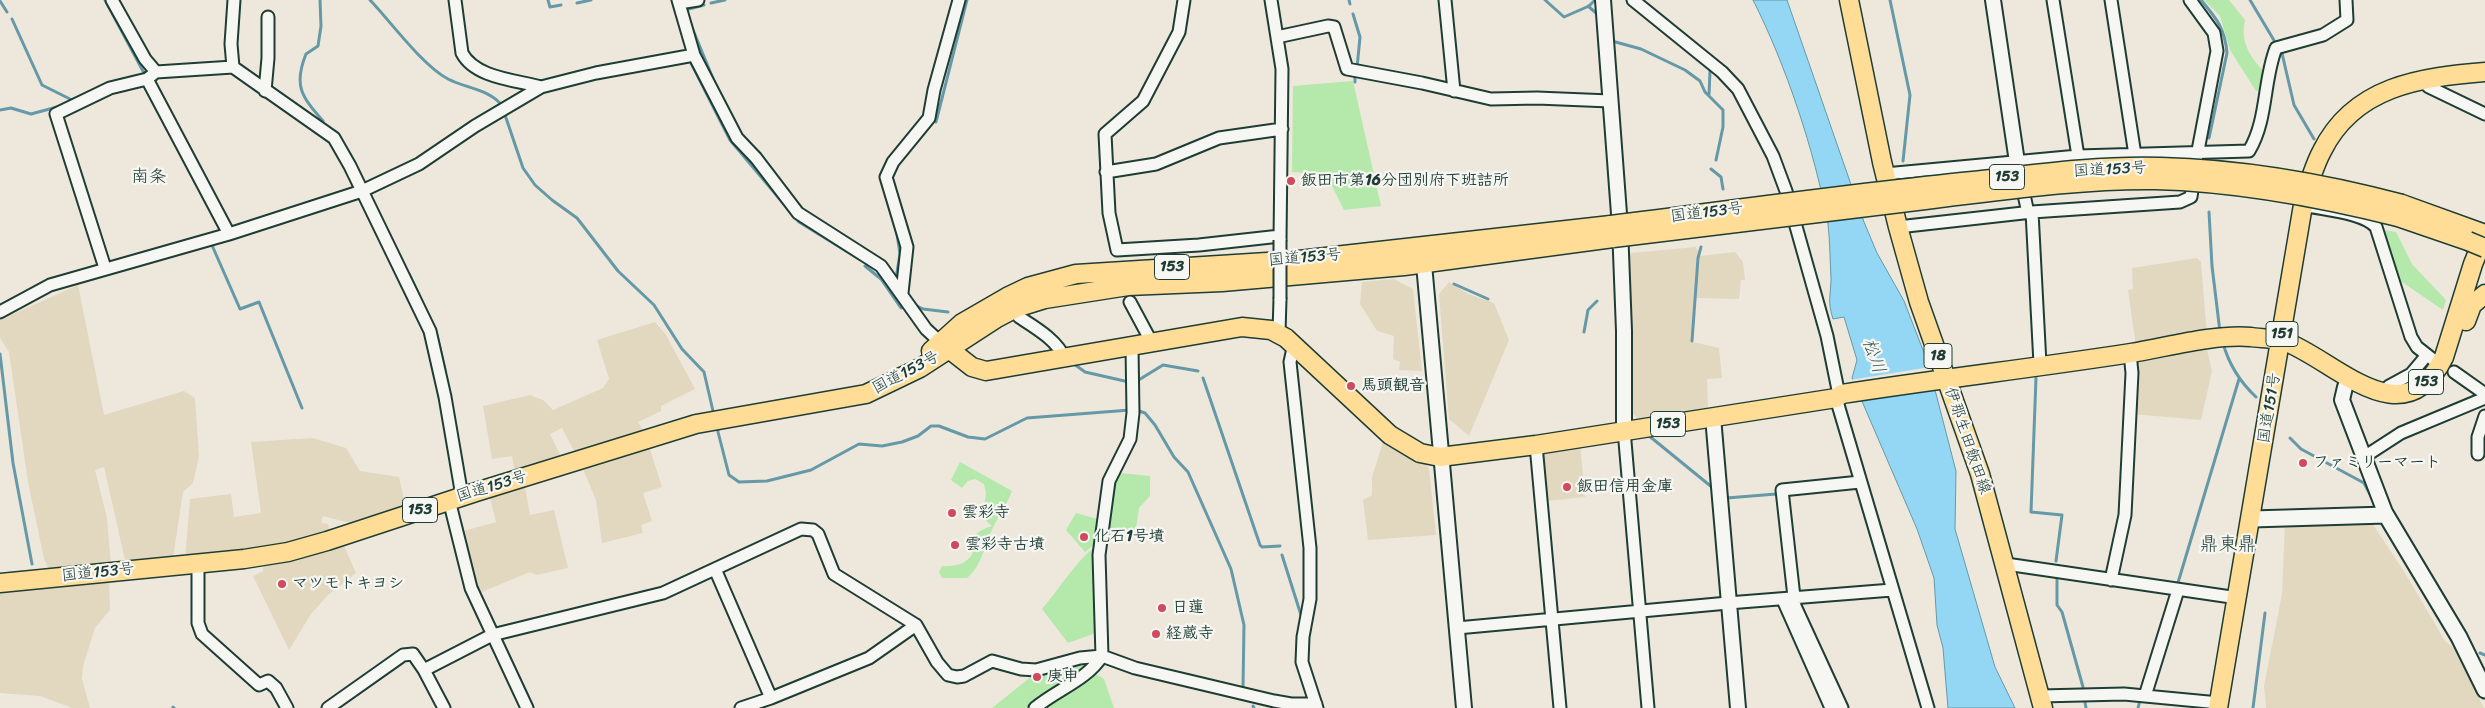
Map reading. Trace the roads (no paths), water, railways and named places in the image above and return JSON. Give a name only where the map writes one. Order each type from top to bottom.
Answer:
[{"type":"main road","name":"伊那生田飯田線","points":[[1848,0],[1885,174],[1940,379],[1980,474],[2042,702]]},
{"type":"main road","name":"国道151号","points":[[2219,706],[2252,519],[2277,343],[2304,205],[2316,164],[2329,138],[2338,126],[2357,109],[2391,88],[2421,80],[2485,72]]},
{"type":"main road","name":"国道153号","points":[[0,583],[244,559],[288,552],[696,424],[833,398],[836,395],[874,385],[895,375],[928,354],[1016,308],[1074,292],[1128,286],[1222,282],[1424,264],[1612,231],[1911,187],[2122,167],[2196,169],[2288,178],[2322,184],[2477,234],[2485,248]]},
{"type":"main road","name":"国道153号","points":[[944,346],[962,323],[1007,297],[1028,287],[1076,274],[1299,260],[1422,246],[1612,231]]},
{"type":"main road","name":"153","points":[[1279,333],[1297,347],[1390,435],[1420,453],[1440,457],[1536,445],[1940,379],[2130,353],[2221,338],[2252,338],[2306,352],[2358,384],[2384,392],[2397,393],[2418,387],[2438,369],[2444,357],[2473,264],[2477,234]]},
{"type":"main road","name":"153","points":[[2277,343],[2303,358],[2345,387],[2376,399],[2398,398],[2422,391],[2434,383],[2451,360],[2472,305],[2485,294]]},
{"type":"main road","name":"国道153号","points":[[944,346],[972,367],[986,371],[1242,327],[1256,327],[1279,333]]},
{"type":"main road","points":[[2252,519],[2386,515],[2459,637],[2485,690]]},
{"type":"street","points":[[112,0],[145,59],[230,234]]},
{"type":"street","points":[[233,67],[231,44],[234,0]]},
{"type":"street","points":[[455,0],[462,53],[466,60],[483,72],[541,87]]},
{"type":"street","points":[[698,0],[678,2],[694,56],[737,138],[756,158],[798,213],[881,266],[916,315],[944,346]]},
{"type":"street","points":[[902,293],[907,247],[886,177],[893,162],[929,118],[934,90],[959,0]]},
{"type":"street","points":[[1184,0],[1179,32],[1143,100],[1105,134],[1109,213],[1117,250],[1280,238]]},
{"type":"street","points":[[1271,0],[1282,69],[1279,333]]},
{"type":"street","points":[[1444,0],[1454,91]]},
{"type":"street","points":[[1602,0],[1620,228],[1624,331],[1624,430],[1648,708]]},
{"type":"street","points":[[1633,0],[1722,72],[1738,89],[1773,156],[1786,191],[1827,336],[1839,396],[1860,482],[1928,708]]},
{"type":"street","points":[[1993,0],[2017,162],[2030,213],[2040,364]]},
{"type":"street","points":[[2053,0],[2078,156]]},
{"type":"street","points":[[2111,0],[2135,155]]},
{"type":"street","points":[[1898,227],[2030,213],[2180,202],[2191,198],[2217,51],[2214,33],[2190,0]]},
{"type":"street","points":[[1885,174],[2078,156],[2198,154],[2249,151],[2258,136],[2276,48],[2323,35],[2346,20],[2346,0]]},
{"type":"street","points":[[265,91],[268,58],[268,17]]},
{"type":"street","points":[[1277,37],[1328,26],[1334,27],[1347,69],[1491,99],[1537,98],[1610,101]]},
{"type":"street","points":[[0,312],[50,285],[230,234],[362,191],[420,164],[492,116],[541,87],[596,73],[694,56]]},
{"type":"street","points":[[105,268],[56,114],[110,88],[152,76],[233,67],[334,138],[362,191],[430,332],[445,397],[456,498],[470,588],[527,708]]},
{"type":"street","points":[[2421,80],[2429,87],[2485,114]]},
{"type":"street","points":[[1106,172],[1156,164],[1219,138],[1282,129]]},
{"type":"street","points":[[2304,205],[2360,217],[2371,222],[2376,227],[2411,337],[2417,347],[2432,358],[2411,374],[2389,386],[2384,392]]},
{"type":"street","points":[[1422,246],[1464,708]]},
{"type":"street","points":[[1130,302],[1152,343]]},
{"type":"street","points":[[1020,317],[1051,340],[1061,350],[1065,358]]},
{"type":"street","points":[[1035,708],[1048,696],[1081,678],[1097,664],[1102,656],[1099,593],[1101,542],[1109,481],[1128,443],[1133,409],[1132,347]]},
{"type":"street","points":[[424,670],[492,635],[663,593],[801,529],[814,530],[818,534],[834,574],[916,625],[942,670],[957,677],[972,673],[982,664],[992,661],[1020,669],[1036,670],[1080,658],[1102,656],[1135,668],[1274,701],[1317,706],[1302,662],[1303,637],[1310,599],[1310,556],[1290,362],[1292,353],[1297,347]]},
{"type":"street","points":[[2111,580],[2125,515],[2132,373],[2130,353]]},
{"type":"street","points":[[2364,457],[2401,433],[2485,397],[2481,391],[2454,372]]},
{"type":"street","points":[[2345,387],[2342,400],[2386,515]]},
{"type":"street","points":[[2478,454],[2478,438],[2485,416]]},
{"type":"street","points":[[1713,417],[1738,708]]},
{"type":"street","points":[[1536,445],[1560,708]]},
{"type":"street","points":[[1831,708],[1788,599],[1782,490],[1860,482]]},
{"type":"street","points":[[198,563],[198,623],[202,634],[259,685],[268,680],[276,688],[287,708]]},
{"type":"street","points":[[2006,564],[2238,598]]},
{"type":"street","points":[[715,569],[771,698]]},
{"type":"street","points":[[1457,628],[1892,590]]},
{"type":"street","points":[[2145,696],[2178,590]]},
{"type":"street","points":[[1788,599],[1842,708]]},
{"type":"street","points":[[741,708],[771,698],[869,658],[916,625]]},
{"type":"street","points":[[328,708],[403,655],[413,654],[424,670],[444,708]]},
{"type":"street","points":[[2042,702],[2124,694],[2219,706]]},
{"type":"water","name":"松川","points":[[1753,0],[1787,0],[1864,222],[1877,253],[1904,301],[1928,363],[1956,471],[1955,529],[1995,667],[2015,708],[1948,708],[1943,648],[1937,625],[1934,578],[1917,529],[1852,378],[1857,360],[1844,317],[1833,319],[1831,313],[1830,244],[1822,196],[1807,139],[1788,80]]},
{"type":"waterway","points":[[105,0],[144,73]]},
{"type":"waterway","points":[[320,0],[321,26],[318,46],[306,54],[302,65],[300,83],[305,98],[323,121]]},
{"type":"waterway","points":[[370,0],[428,64],[448,79],[492,96],[502,106]]},
{"type":"waterway","points":[[548,0],[550,7],[561,5]]},
{"type":"waterway","points":[[577,3],[591,0]]},
{"type":"waterway","points":[[711,3],[725,0]]},
{"type":"waterway","points":[[936,122],[967,0]]},
{"type":"waterway","points":[[1349,0],[1350,4]]},
{"type":"waterway","points":[[1545,0],[1564,17],[1589,6],[1595,0]]},
{"type":"waterway","points":[[1890,0],[1910,95],[1903,161]]},
{"type":"waterway","points":[[2201,0],[2222,30],[2227,53],[2209,138]]},
{"type":"waterway","points":[[2250,0],[2275,42]]},
{"type":"waterway","points":[[0,1],[7,12]]},
{"type":"waterway","points":[[685,10],[704,5]]},
{"type":"waterway","points":[[1588,6],[1596,13]]},
{"type":"waterway","points":[[1353,14],[1360,37],[1357,68]]},
{"type":"waterway","points":[[12,19],[42,85],[74,101]]},
{"type":"waterway","points":[[691,25],[714,81]]},
{"type":"waterway","points":[[1612,41],[1641,49],[1685,70],[1700,81],[1705,92],[1723,110],[1723,127],[1716,160]]},
{"type":"waterway","points":[[2281,49],[2294,105],[2314,139]]},
{"type":"waterway","points":[[691,63],[730,140],[799,222],[859,259]]},
{"type":"waterway","points":[[1709,95],[1710,71]]},
{"type":"waterway","points":[[1355,76],[1355,82]]},
{"type":"waterway","points":[[0,110],[11,108],[31,114],[57,107]]},
{"type":"waterway","points":[[504,112],[523,168],[535,185],[577,218],[618,271],[654,305],[682,349],[704,372],[713,411]]},
{"type":"waterway","points":[[1711,169],[1721,177],[1723,189]]},
{"type":"waterway","points":[[2209,212],[2212,266],[2220,332]]},
{"type":"waterway","points":[[896,278],[900,254],[897,234]]},
{"type":"waterway","points":[[211,243],[240,309],[259,302],[302,408]]},
{"type":"waterway","points":[[1692,341],[1698,258],[1701,247]]},
{"type":"waterway","points":[[863,248],[881,260]]},
{"type":"waterway","points":[[865,266],[881,279],[901,308]]},
{"type":"waterway","points":[[409,274],[419,295]]},
{"type":"waterway","points":[[1454,284],[1488,299]]},
{"type":"waterway","points":[[1584,332],[1588,310],[1597,301]]},
{"type":"waterway","points":[[915,305],[923,309],[948,312]]},
{"type":"waterway","points":[[437,335],[445,370]]},
{"type":"waterway","points":[[2223,343],[2235,372],[2256,397]]},
{"type":"waterway","points":[[0,354],[13,463],[32,564]]},
{"type":"waterway","points":[[1074,364],[1085,372],[1129,382]]},
{"type":"waterway","points":[[1137,381],[1163,365],[1198,371]]},
{"type":"waterway","points":[[1203,378],[1260,545],[1262,547],[1280,546]]},
{"type":"waterway","points":[[2036,378],[2031,512],[2062,515],[2056,561]]},
{"type":"waterway","points":[[2177,586],[2239,379]]},
{"type":"waterway","points":[[717,428],[729,475],[739,482],[767,481],[811,470],[859,444],[882,446],[902,442],[918,436],[931,426],[939,426],[968,437],[985,439],[1027,418],[1130,410]]},
{"type":"waterway","points":[[1136,410],[1145,413],[1155,425],[1174,457],[1188,472],[1231,569],[1244,625],[1243,687]]},
{"type":"waterway","points":[[1648,435],[1713,488]]},
{"type":"waterway","points":[[2290,438],[2301,449],[2364,483],[2372,498]]},
{"type":"waterway","points":[[1727,498],[1776,494],[1779,498]]},
{"type":"waterway","points":[[1282,555],[1301,615]]},
{"type":"waterway","points":[[2057,576],[2057,605],[2062,612],[2083,687]]},
{"type":"waterway","points":[[2253,708],[2265,613]]},
{"type":"waterway","points":[[2480,653],[2485,655]]},
{"type":"waterway","points":[[2138,708],[2140,700]]},
{"type":"waterway","points":[[2085,702],[2086,708]]},
{"type":"place","name":"飯田市第16分団別府下班詰所","points":[[1291,181]]},
{"type":"place","name":"馬頭観音","points":[[1351,386]]},
{"type":"place","name":"ファミリーマート","points":[[2303,463]]},
{"type":"place","name":"飯田信用金庫","points":[[1567,487]]},
{"type":"place","name":"雲彩寺","points":[[952,513]]},
{"type":"place","name":"化石1号墳","points":[[1084,537]]},
{"type":"place","name":"雲彩寺古墳","points":[[955,545]]},
{"type":"place","name":"マツモトキヨシ","points":[[282,584]]},
{"type":"place","name":"日蓮","points":[[1162,608]]},
{"type":"place","name":"経蔵寺","points":[[1156,634]]},
{"type":"place","name":"庚申","points":[[1037,677]]},
{"type":"district","name":"南条","points":[[149,177]]},
{"type":"district","name":"鼎東鼎","points":[[2228,545]]}]
